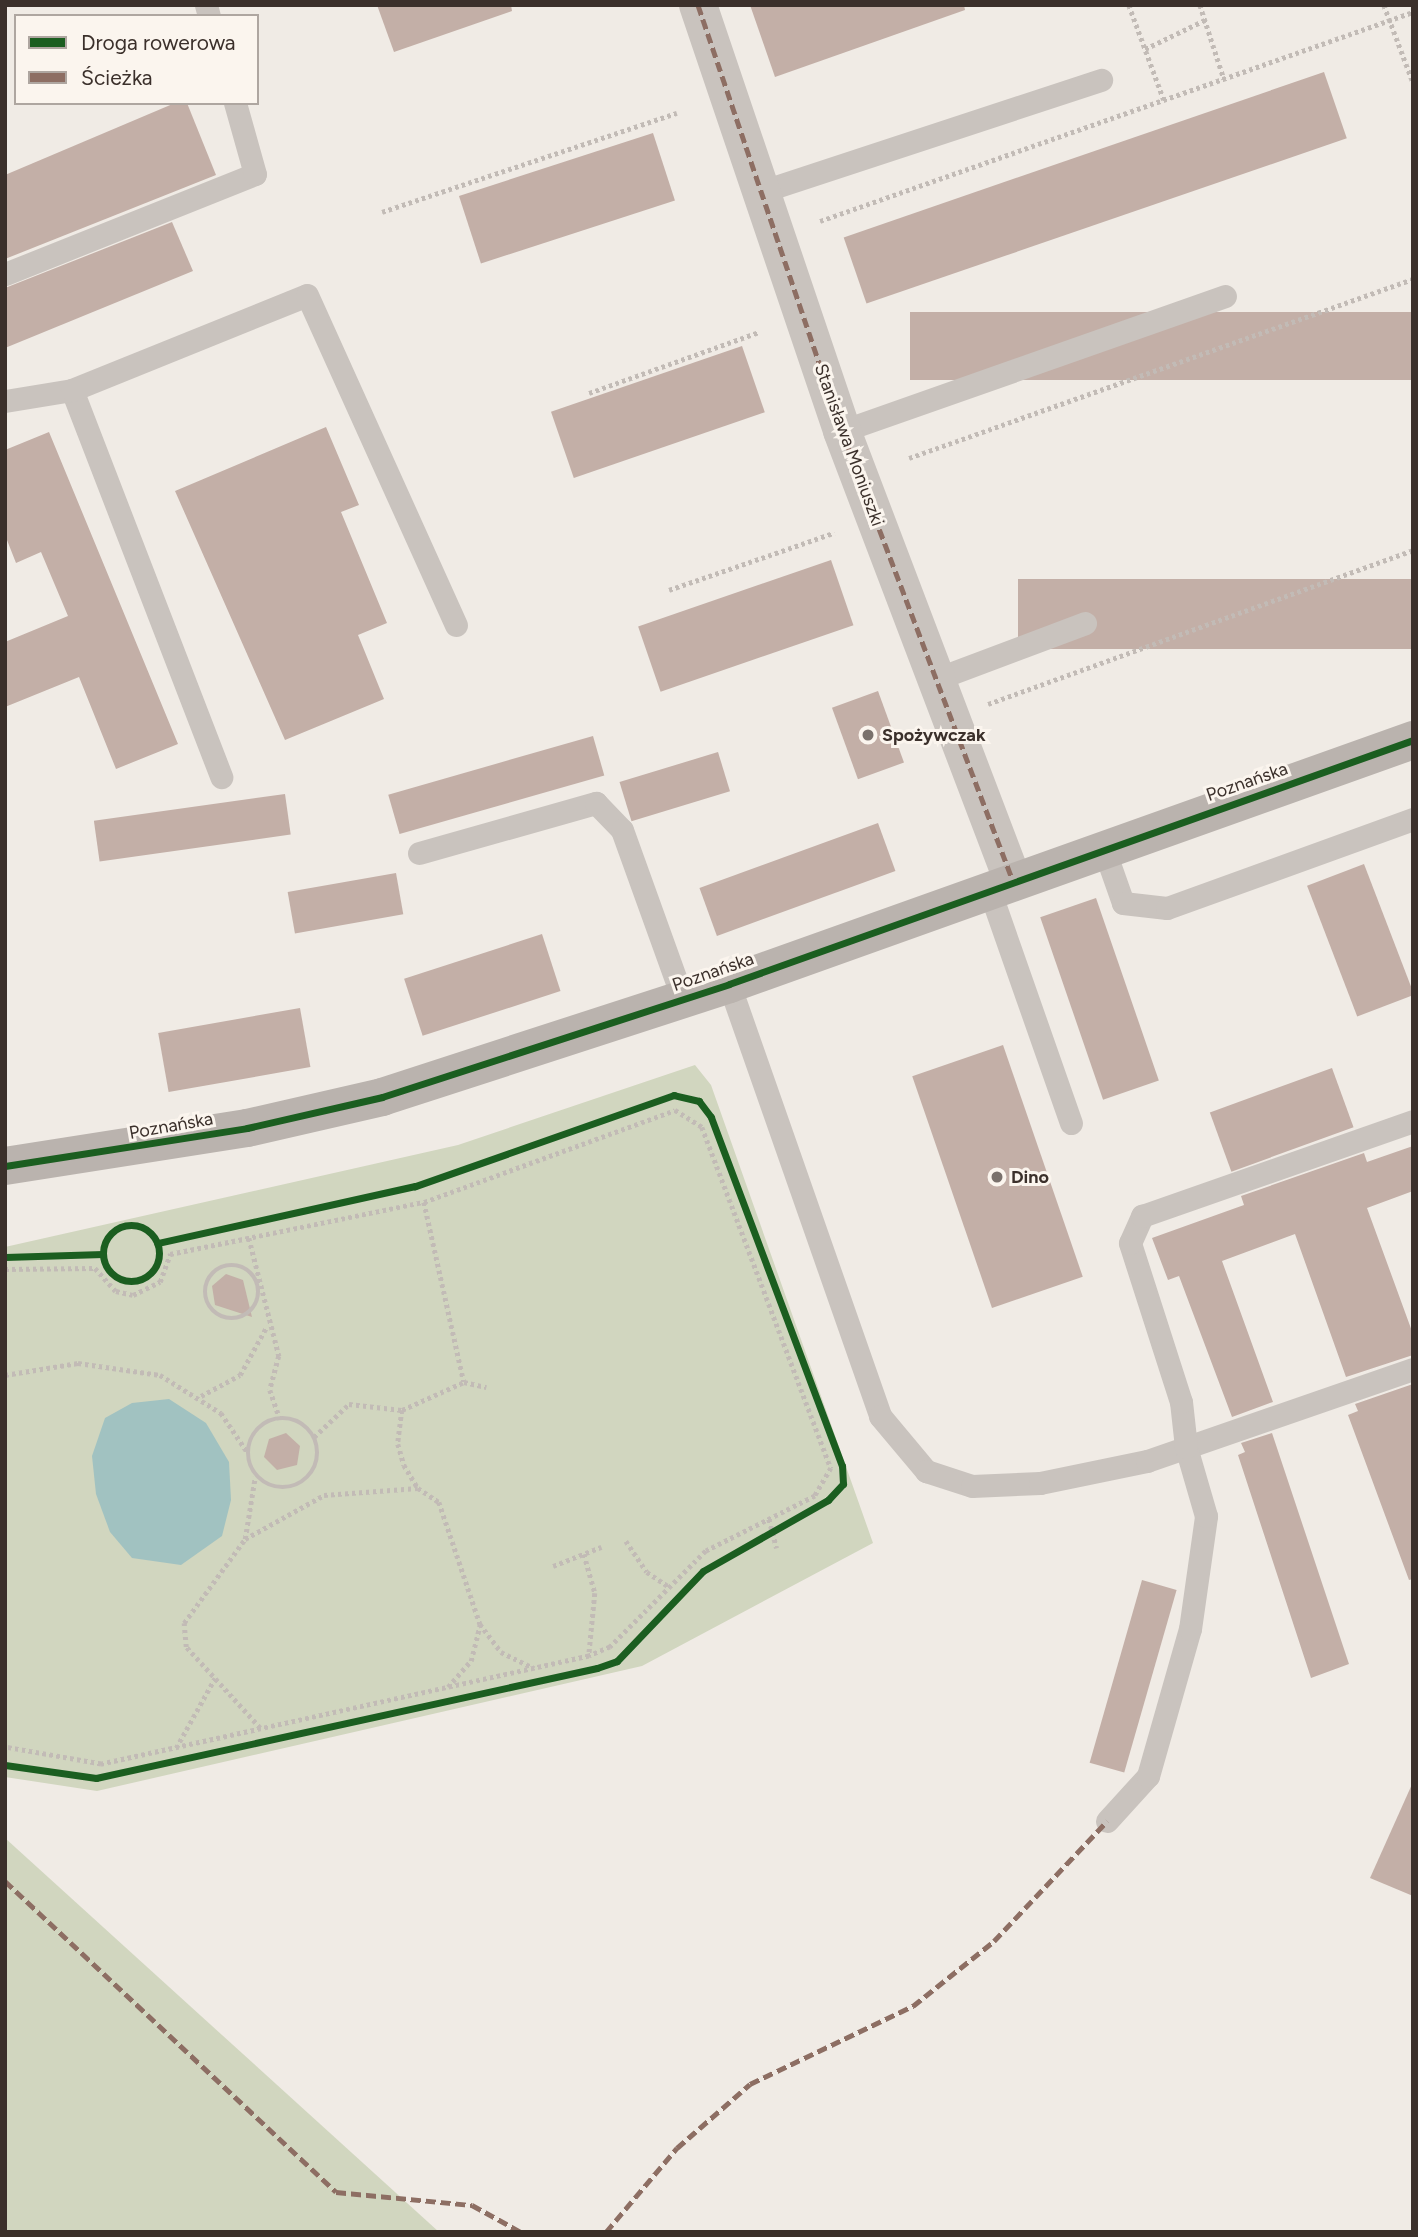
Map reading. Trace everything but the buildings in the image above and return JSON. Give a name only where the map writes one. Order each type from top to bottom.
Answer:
[{"type":"street","name":"Stanisława Moniuszki","points":[[698,5],[842,431],[939,678],[1001,885]]},
{"type":"street","name":"Poznańska","points":[[5,1166],[247,1128],[382,1097],[729,984],[1413,740]]},
{"type":"lane","points":[[763,191],[1101,80]]},
{"type":"lane","points":[[5,274],[255,174],[235,105]]},
{"type":"lane","points":[[5,401],[72,390],[307,295],[456,625]]},
{"type":"lane","points":[[842,431],[1225,296]]},
{"type":"lane","points":[[72,390],[221,777]]},
{"type":"lane","points":[[939,678],[1085,623]]},
{"type":"lane","points":[[419,853],[596,803],[622,830],[683,999]]},
{"type":"lane","points":[[1104,849],[1123,903],[1167,908],[1413,819]]},
{"type":"lane","points":[[1001,885],[1071,1123]]},
{"type":"lane","points":[[729,984],[880,1416],[926,1471],[972,1486],[1040,1483],[1186,1447],[1413,1369]]},
{"type":"lane","points":[[1107,1821],[1148,1776],[1190,1629],[1206,1516],[1186,1447],[1181,1402],[1130,1243],[1142,1216],[1413,1121]]},
{"type":"path","points":[[1129,5],[1164,100]]},
{"type":"path","points":[[1200,5],[1224,79]]},
{"type":"path","points":[[1384,5],[1413,82]]},
{"type":"path","points":[[820,221],[1413,12]]},
{"type":"path","points":[[1145,49],[1205,20]]},
{"type":"path","points":[[382,212],[677,113]]},
{"type":"path","points":[[909,458],[1413,279]]},
{"type":"path","points":[[589,393],[759,332]]},
{"type":"path","points":[[669,590],[834,533]]},
{"type":"path","points":[[974,709],[1413,550]]},
{"type":"path","points":[[5,1269],[95,1268],[116,1292],[133,1295],[160,1282],[170,1254],[424,1202],[675,1110],[692,1115],[702,1127],[831,1468],[815,1496],[706,1551],[668,1586],[610,1647],[589,1656],[101,1764],[5,1747]]},
{"type":"path","points":[[711,1117],[842,1475]]},
{"type":"path","points":[[424,1202],[464,1381]]},
{"type":"path","points":[[248,1238],[263,1289],[267,1325],[279,1356],[270,1390],[280,1419]]},
{"type":"path","points":[[137,1281],[151,1273],[159,1250]]},
{"type":"path","points":[[19,1257],[95,1256]]},
{"type":"path","points":[[105,1263],[117,1278]]},
{"type":"path","points":[[225,1266],[242,1267],[263,1289],[252,1310],[237,1318],[219,1316],[205,1293],[210,1276],[225,1266]]},
{"type":"path","points":[[201,1396],[240,1375],[267,1325]]},
{"type":"path","points":[[5,1376],[78,1363],[160,1375],[201,1396],[221,1413],[248,1453],[255,1476],[245,1539]]},
{"type":"path","points":[[314,1437],[349,1404],[402,1410],[464,1381],[486,1387]]},
{"type":"path","points":[[402,1410],[398,1444],[418,1488],[439,1502],[480,1624],[501,1652],[535,1668]]},
{"type":"path","points":[[248,1453],[255,1431],[280,1419],[298,1421],[314,1437],[317,1459],[308,1478],[275,1488],[255,1476]]},
{"type":"path","points":[[260,1729],[186,1647],[184,1623],[245,1539],[324,1494],[418,1488]]},
{"type":"path","points":[[721,1558],[828,1500]]},
{"type":"path","points":[[769,1519],[777,1548]]},
{"type":"path","points":[[626,1542],[647,1572],[668,1586]]},
{"type":"path","points":[[553,1566],[601,1547]]},
{"type":"path","points":[[584,1554],[595,1593],[589,1656]]},
{"type":"path","points":[[694,1581],[703,1571]]},
{"type":"path","points":[[448,1687],[471,1661],[480,1624]]},
{"type":"path","points":[[176,1748],[215,1678]]},
{"type":"green space","points":[[695,1065],[711,1085],[873,1543],[642,1666],[97,1791],[5,1777],[5,1247],[458,1145]]},
{"type":"green space","points":[[5,1838],[439,2232],[5,2232]]},
{"type":"water","points":[[169,1399],[206,1423],[229,1462],[231,1500],[222,1536],[181,1565],[132,1558],[110,1532],[96,1494],[92,1456],[105,1418],[132,1403]]},
{"type":"marked path","points":[[698,5],[842,431],[1013,880]]},
{"type":"marked path","points":[[606,2232],[677,2148],[750,2084],[913,2006],[994,1941],[1107,1821]]},
{"type":"marked path","points":[[5,1881],[336,2192],[472,2205],[521,2232]]},
{"type":"cycle path","points":[[5,1166],[247,1128],[382,1097],[729,984],[1413,740]]},
{"type":"cycle path","points":[[5,1765],[96,1778],[597,1668],[617,1661],[703,1571],[828,1500],[843,1484],[842,1466],[711,1117],[699,1101],[674,1095],[415,1186],[157,1243]]},
{"type":"cycle path","points":[[131,1225],[142,1227],[151,1233],[157,1242],[159,1253],[157,1264],[151,1273],[142,1279],[131,1281],[120,1279],[111,1273],[105,1264],[103,1253],[105,1242],[111,1233],[120,1227],[131,1225]]},
{"type":"cycle path","points":[[5,1257],[103,1254]]},
{"type":"place","name":"Spożywczak","points":[[868,735]]},
{"type":"place","name":"Dino","points":[[997,1177]]}]
